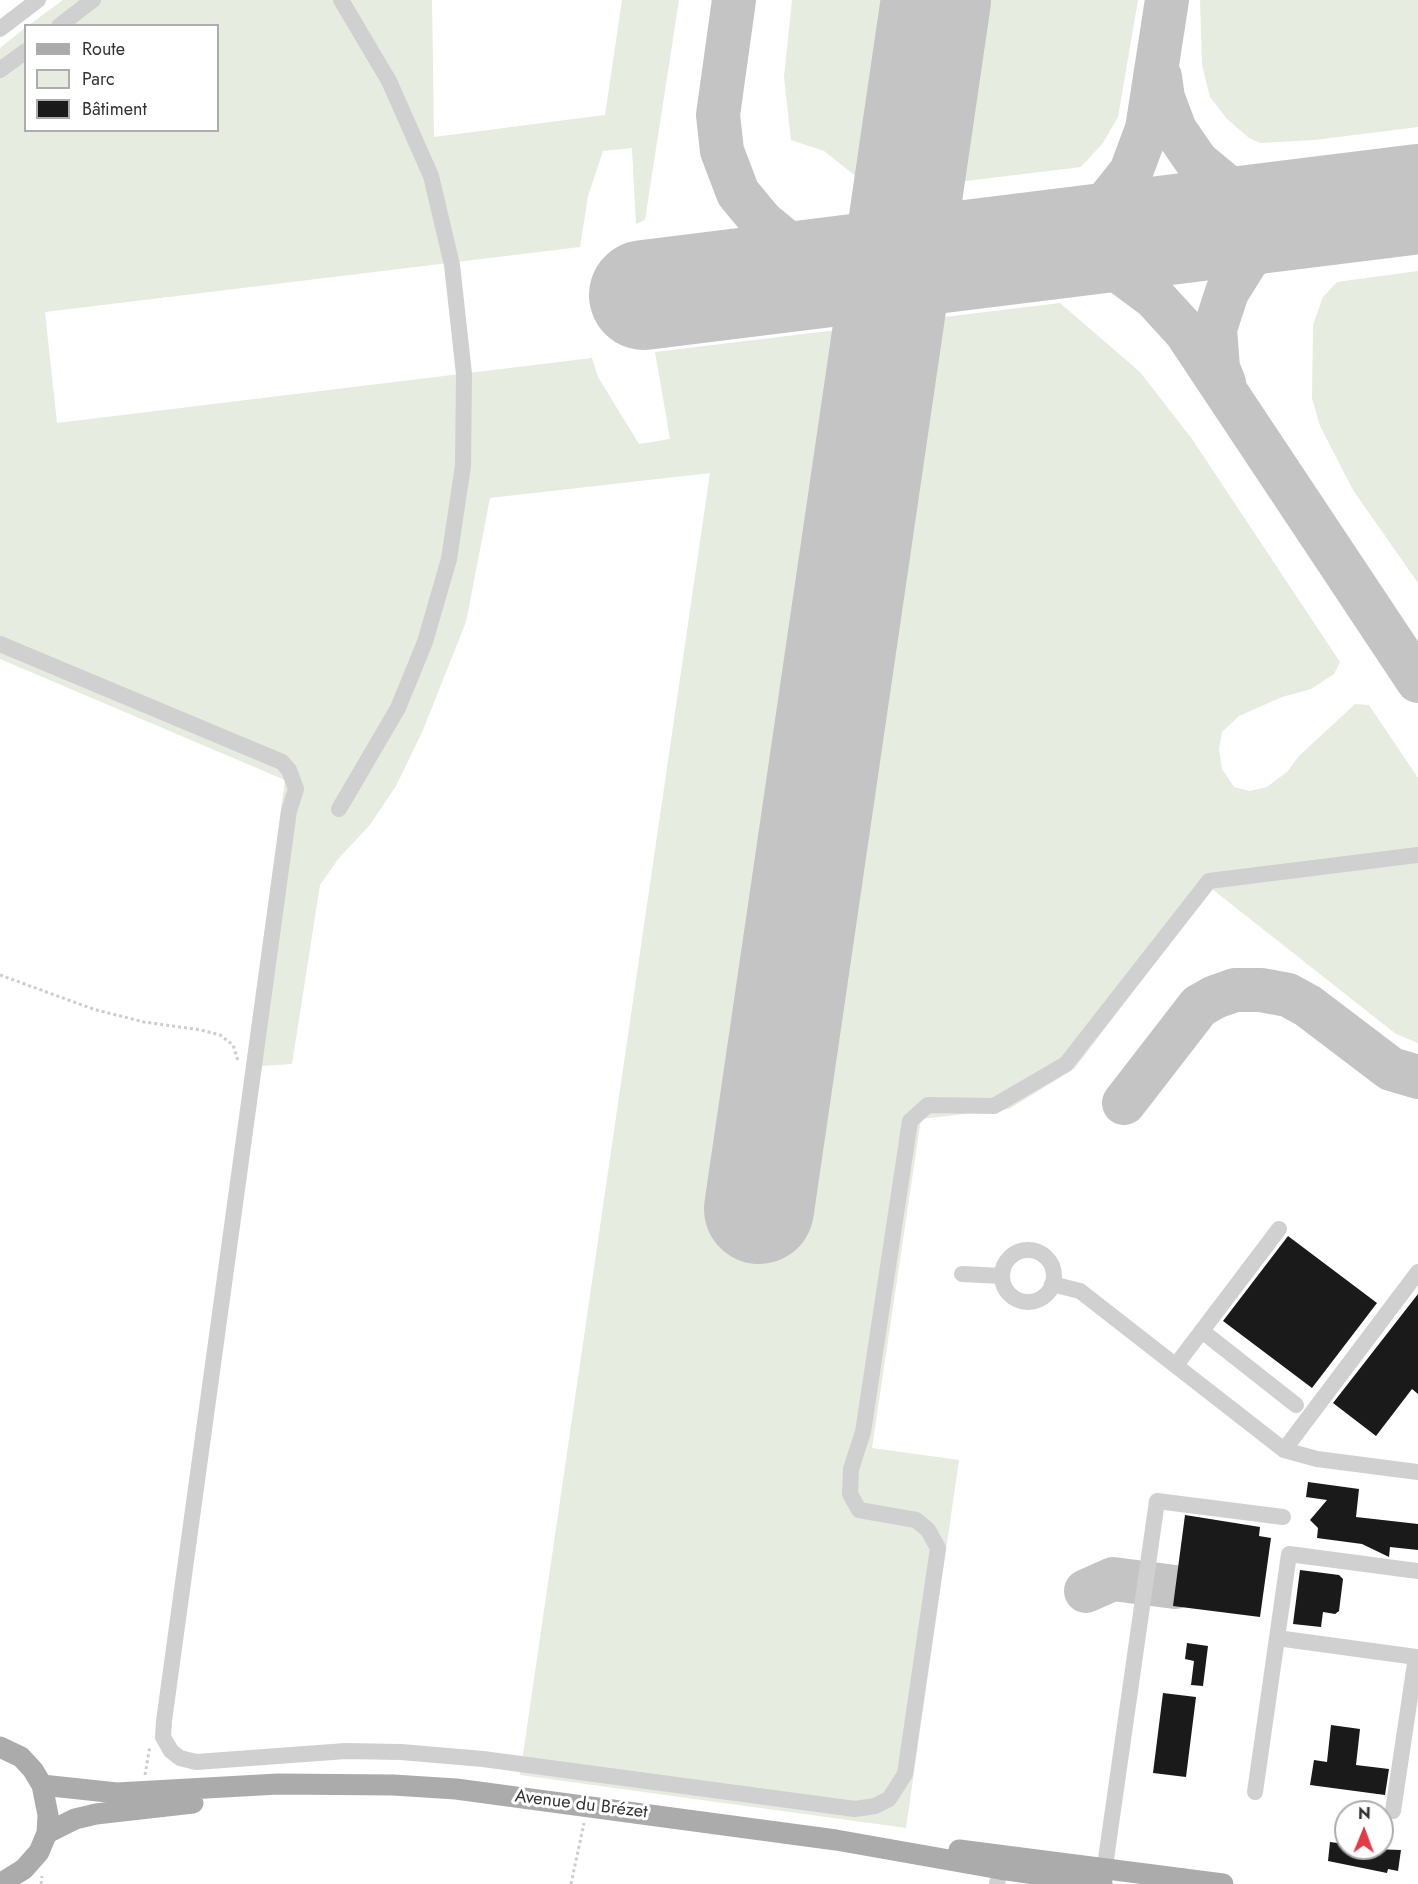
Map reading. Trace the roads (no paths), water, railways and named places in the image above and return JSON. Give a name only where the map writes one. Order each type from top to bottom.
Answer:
[{"type":"main road","points":[[0,1747],[21,1757],[42,1785],[48,1815],[47,1833],[25,1877],[0,1884]]},
{"type":"main road","name":"Avenue du Brézet","points":[[42,1785],[117,1794],[278,1784],[393,1785],[456,1789],[836,1840],[1000,1869],[1103,1878],[1223,1884]]},
{"type":"main road","name":"Avenue du Brézet","points":[[47,1833],[75,1819],[96,1814],[279,1794],[324,1786]]},
{"type":"street","points":[[0,29],[38,0]]},
{"type":"street","points":[[62,24],[93,0]]},
{"type":"street","points":[[339,809],[399,708],[425,642],[449,559],[463,466],[464,374],[452,265],[432,176],[389,81],[341,0]]},
{"type":"street","points":[[0,70],[24,52]]},
{"type":"street","points":[[0,644],[282,762],[289,770],[296,789],[289,812],[164,1721],[163,1737],[171,1751],[180,1758],[196,1762],[346,1751],[401,1752],[483,1759],[855,1809],[875,1806],[889,1799],[905,1774],[938,1548],[928,1530],[916,1520],[860,1510],[850,1494],[851,1469],[863,1432],[910,1122],[928,1105],[994,1106],[1066,1064],[1209,880],[1418,855]]},
{"type":"street","points":[[1176,1365],[1279,1229]]},
{"type":"street","points":[[1031,1250],[1039,1252],[1052,1264],[1052,1284],[1046,1295],[1038,1300],[1022,1301],[1007,1292],[1002,1276],[1003,1267],[1014,1254],[1031,1250]]},
{"type":"street","points":[[1284,1450],[1418,1272]]},
{"type":"street","points":[[962,1274],[1002,1276]]},
{"type":"street","points":[[1052,1284],[1080,1291],[1284,1450],[1317,1459],[1418,1472]]},
{"type":"street","points":[[1202,1331],[1296,1405]]},
{"type":"street","points":[[1103,1878],[1157,1501],[1283,1517]]},
{"type":"street","points":[[1255,1792],[1289,1554],[1418,1571]]},
{"type":"street","points":[[1277,1638],[1416,1657],[1414,1698],[1394,1806]]}]
